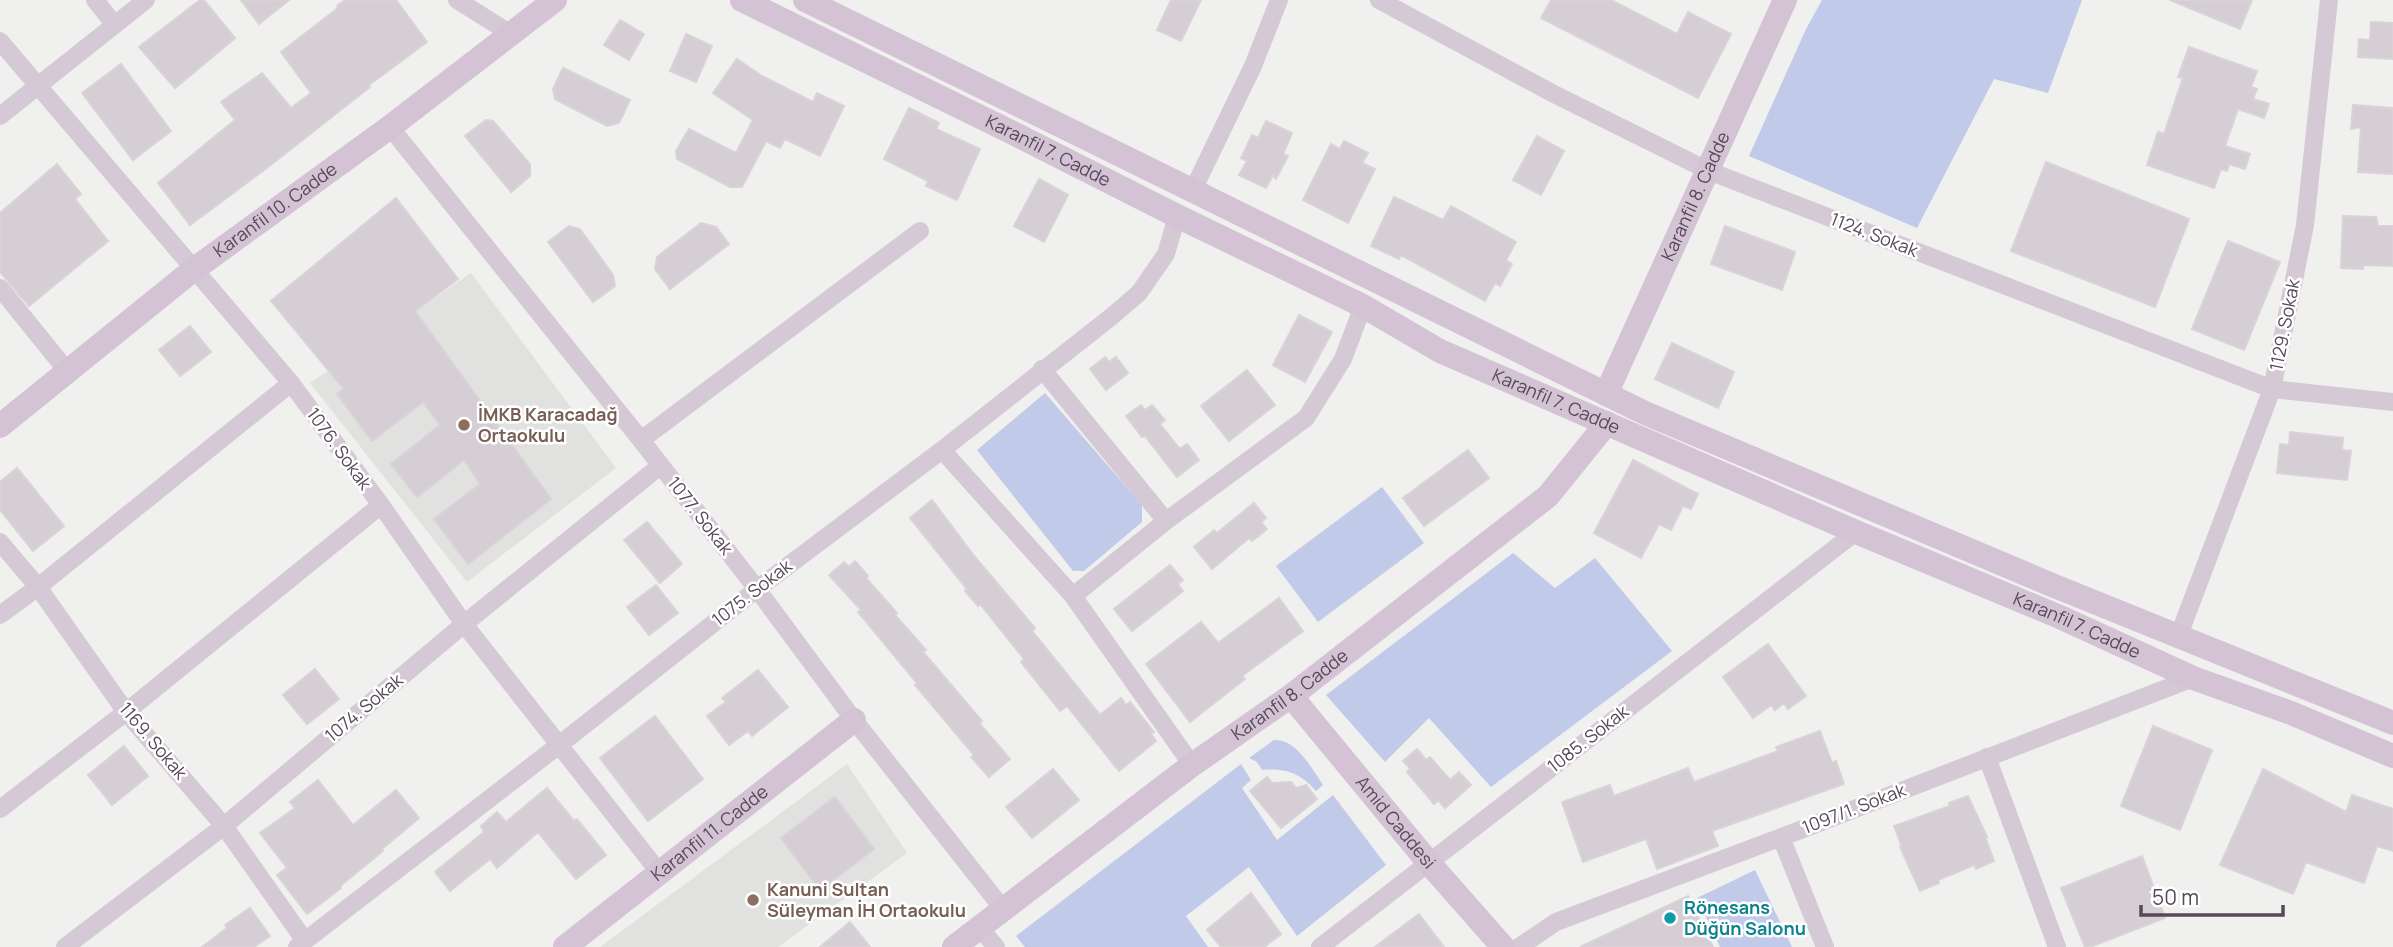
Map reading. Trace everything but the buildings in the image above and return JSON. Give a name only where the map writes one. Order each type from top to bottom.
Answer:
[{"type":"street","points":[[95,0],[114,24]]},
{"type":"street","points":[[0,116],[146,0]]},
{"type":"street","points":[[457,0],[511,34]]},
{"type":"street","name":"Karanfil 10. Cadde","points":[[0,426],[193,270],[390,127],[555,0]]},
{"type":"street","name":"Karanfil 7. Cadde","points":[[742,0],[1363,306],[1440,351],[1856,532],[2060,617],[2193,678],[2291,713],[2393,756]]},
{"type":"street","name":"Karanfil 7. Cadde","points":[[805,0],[1657,418],[2052,586],[2393,723]]},
{"type":"street","points":[[1192,192],[1253,66],[1279,0]]},
{"type":"street","name":"1124. Sokak","points":[[1379,0],[1554,94],[1709,171],[2272,389],[2393,402]]},
{"type":"street","name":"Karanfil 8. Cadde","points":[[1606,394],[1785,0]]},
{"type":"street","name":"1129. Sokak","points":[[2179,635],[2272,389],[2305,225],[2329,0]]},
{"type":"street","name":"1076. Sokak","points":[[0,41],[291,383],[464,624],[659,872]]},
{"type":"street","name":"1077. Sokak","points":[[390,127],[641,440],[757,589],[854,720],[1003,909]]},
{"type":"street","name":"1075. Sokak","points":[[301,944],[559,746],[757,589],[942,450],[1139,293],[1166,254],[1177,216]]},
{"type":"street","points":[[641,440],[920,232]]},
{"type":"street","points":[[0,288],[68,372]]},
{"type":"street","points":[[1073,596],[1166,521],[1306,418],[1343,359],[1363,306]]},
{"type":"street","points":[[1042,369],[1166,521]]},
{"type":"street","points":[[0,615],[291,383]]},
{"type":"street","name":"Karanfil 8. Cadde","points":[[954,947],[1192,765],[1291,696],[1548,496],[1607,423]]},
{"type":"street","points":[[942,450],[1073,596],[1192,765]]},
{"type":"street","name":"1074. Sokak","points":[[65,947],[224,826],[464,624],[660,466]]},
{"type":"street","points":[[0,808],[126,712],[381,505]]},
{"type":"street","name":"1085. Sokak","points":[[1320,947],[1856,532]]},
{"type":"street","name":"1169. Sokak","points":[[0,542],[38,587],[126,712],[224,826],[301,944]]},
{"type":"street","name":"1097/1. Sokak","points":[[1519,947],[1556,922],[2193,678]]},
{"type":"street","name":"Amid Caddesi","points":[[1291,696],[1429,863],[1503,947]]},
{"type":"street","name":"Karanfil 11. Cadde","points":[[565,947],[854,720]]},
{"type":"street","points":[[1987,757],[2057,947]]},
{"type":"street","points":[[1781,837],[1825,947]]},
{"type":"street","points":[[979,927],[996,947]]},
{"type":"shaded area","points":[[1822,0],[2082,0],[2048,93],[1994,79],[1917,228],[1749,156],[1806,29]]},
{"type":"shaded area","name":"İMKB Karacadağ Ortaokulu","points":[[471,273],[616,468],[467,582],[310,383]]},
{"type":"shaded area","points":[[1045,393],[1142,505],[1142,522],[1084,571],[1073,571],[977,450]]},
{"type":"shaded area","points":[[1382,487],[1424,543],[1318,622],[1276,566]]},
{"type":"shaded area","points":[[1513,553],[1555,588],[1595,558],[1672,651],[1491,787],[1429,718],[1385,762],[1326,695]]},
{"type":"shaded area","points":[[1274,740],[1290,744],[1297,750],[1323,785],[1316,791],[1298,776],[1285,771],[1262,770],[1257,762],[1249,758]]},
{"type":"shaded area","name":"Kanuni Sultan Süleyman İH Ortaokulu","points":[[847,764],[907,853],[778,947],[600,947]]},
{"type":"shaded area","points":[[1241,764],[1251,780],[1242,788],[1277,840],[1333,795],[1386,865],[1297,936],[1249,867],[1186,916],[1208,947],[1025,947],[1016,936]]},
{"type":"shaded area","points":[[1755,870],[1792,947],[1720,947],[1697,898]]},
{"type":"place","name":"İMKB Karacadağ Ortaokulu","points":[[464,425]]},
{"type":"place","name":"Kanuni Sultan Süleyman İH Ortaokulu","points":[[753,900]]},
{"type":"place","name":"Rönesans Düğün Salonu","points":[[1670,918]]}]
